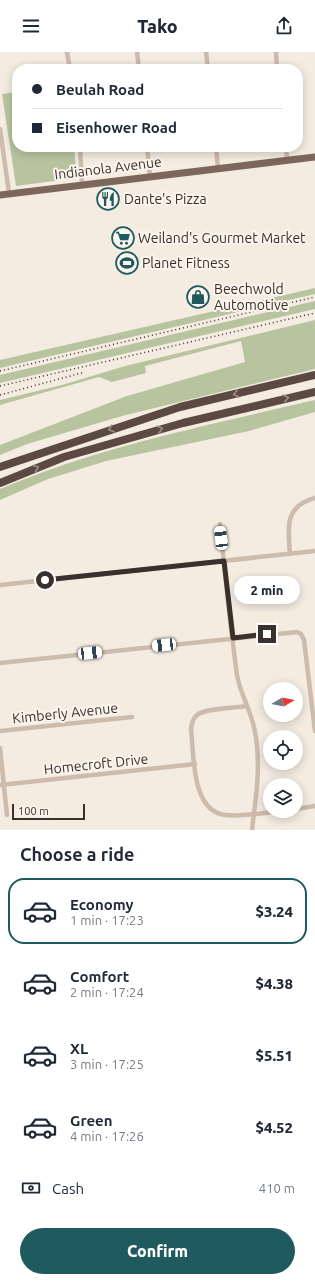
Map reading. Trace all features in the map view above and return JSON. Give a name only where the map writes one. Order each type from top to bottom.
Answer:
[{"type":"highway","points":[[0,467],[180,407],[315,375]]},
{"type":"highway","points":[[0,483],[64,457],[183,423],[315,392]]},
{"type":"highway","points":[[0,462],[30,452],[52,449]]},
{"type":"main road","name":"Indianola Avenue","points":[[0,195],[315,157]]},
{"type":"street","points":[[67,52],[69,64]]},
{"type":"street","points":[[137,52],[138,64]]},
{"type":"street","points":[[206,52],[207,64]]},
{"type":"street","points":[[276,52],[277,64]]},
{"type":"street","points":[[0,129],[10,193]]},
{"type":"street","points":[[80,152],[82,184]]},
{"type":"street","points":[[148,152],[150,176]]},
{"type":"street","points":[[216,152],[218,168]]},
{"type":"street","points":[[286,152],[287,160]]},
{"type":"street","points":[[290,554],[289,522],[292,512],[298,505],[315,498]]},
{"type":"street","points":[[220,524],[237,677],[254,728],[259,765],[258,794],[252,830]]},
{"type":"street","points":[[0,585],[315,551]]},
{"type":"street","points":[[0,663],[292,632],[301,634],[305,648],[315,731]]},
{"type":"street","points":[[247,706],[205,711],[197,714],[192,721],[191,729],[198,788],[202,799],[209,808],[223,815],[263,813]]},
{"type":"street","name":"Kimberly Avenue","points":[[0,731],[132,717]]},
{"type":"street","points":[[0,748],[2,785],[7,815]]},
{"type":"street","name":"Homecroft Drive","points":[[2,785],[195,764]]},
{"type":"street","points":[[303,808],[315,806]]},
{"type":"green space","points":[[12,93],[12,152],[74,152],[77,178],[16,186],[2,94]]},
{"type":"green space","points":[[315,288],[315,294],[0,368],[0,360]]},
{"type":"green space","points":[[315,301],[315,309],[0,383],[0,375]]},
{"type":"green space","points":[[315,320],[315,369],[122,416],[27,444],[0,455],[0,445],[127,396],[245,362],[241,341],[145,366],[146,373],[112,382],[99,377],[0,405],[0,400],[62,385],[125,366]]},
{"type":"green space","points":[[315,400],[315,412],[249,431],[106,461],[48,479],[0,500],[0,489],[77,460],[195,428]]},
{"type":"railway","points":[[0,371],[315,297]]},
{"type":"railway","points":[[0,386],[315,313]]},
{"type":"railway","points":[[0,395],[85,372]]},
{"type":"place","name":"Dante's Pizza","points":[[108,199]]},
{"type":"place","name":"Weiland's Gourmet Market","points":[[123,238]]},
{"type":"place","name":"Planet Fitness","points":[[127,263]]},
{"type":"place","name":"Beechwold Automotive","points":[[198,297]]},
{"type":"route","points":[[45,580],[224,561],[233,638],[267,634]]}]
